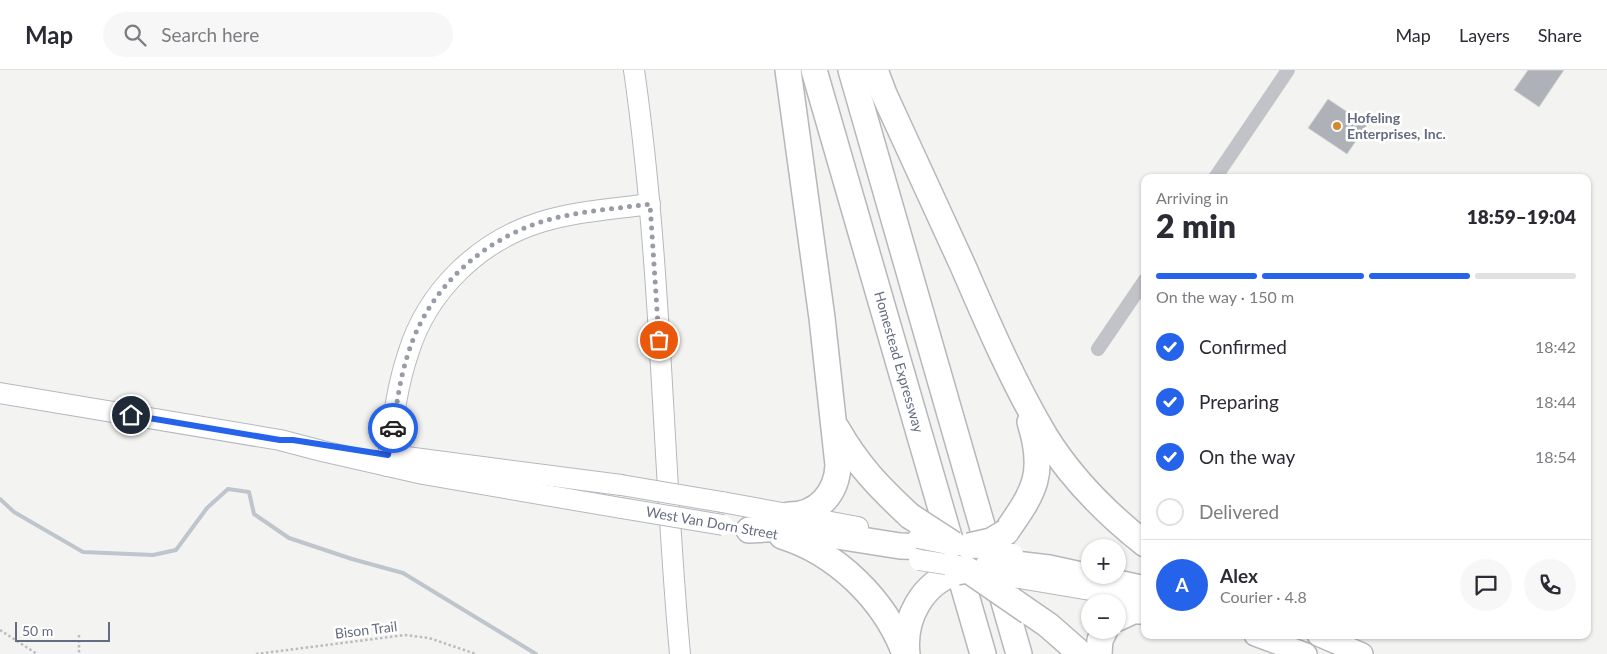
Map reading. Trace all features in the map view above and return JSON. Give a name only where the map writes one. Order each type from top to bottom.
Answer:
[{"type":"highway","points":[[788,70],[822,318],[838,465],[836,480],[827,498],[817,507],[783,525],[808,546],[834,562],[856,580],[884,614],[906,654]]},
{"type":"highway","name":"Homestead Expressway","points":[[814,70],[983,654]]},
{"type":"highway","points":[[851,70],[1019,654]]},
{"type":"highway","points":[[875,70],[884,94],[1020,391],[1046,437],[1083,486],[1106,511],[1141,541]]},
{"type":"highway","points":[[906,654],[909,622],[917,604],[928,589],[950,574],[963,553],[1027,503],[1035,484],[1037,453],[1020,391]]},
{"type":"highway","points":[[832,410],[838,430],[868,476],[963,553],[1029,612],[1048,625],[1081,654]]},
{"type":"highway","points":[[749,530],[786,528],[900,546],[963,553],[1049,568],[1141,588]]},
{"type":"highway","points":[[1126,614],[1133,611],[1141,611]]},
{"type":"highway","points":[[1099,654],[1100,639]]},
{"type":"main road","points":[[634,70],[642,122],[650,204],[680,652]]},
{"type":"main road","points":[[387,460],[408,352],[418,327],[430,306],[458,272],[495,243],[519,230],[565,216],[650,204]]},
{"type":"main road","name":"West Van Dorn Street","points":[[0,393],[280,440],[293,440],[387,460],[621,485],[722,502],[783,525],[963,553],[1081,567]]},
{"type":"main road","name":"West Van Dorn Street","points":[[387,460],[423,474],[749,530],[783,525]]},
{"type":"main road","name":"West Van Dorn Street","points":[[963,553],[1141,602]]},
{"type":"main road","points":[[1126,576],[1141,579]]},
{"type":"main road","points":[[1266,639],[1306,654]]},
{"type":"main road","points":[[1327,639],[1362,654]]},
{"type":"street","points":[[1218,174],[1288,70]]},
{"type":"street","points":[[1098,350],[1141,286]]},
{"type":"path","points":[[0,630],[36,654]]},
{"type":"path","points":[[79,635],[80,654]]},
{"type":"path","name":"Bison Trail","points":[[256,654],[406,635],[429,638],[476,654]]},
{"type":"building","points":[[1528,70],[1564,70],[1539,107],[1514,90]]},
{"type":"building","name":"Hofeling Enterprises, Inc.","points":[[1328,99],[1367,125],[1347,154],[1308,128]]},
{"type":"waterway","points":[[0,499],[14,512],[83,552],[153,555],[176,550],[207,508],[228,489],[249,492],[254,514],[289,538],[352,559],[403,573],[536,654]]},
{"type":"way so far","points":[[393,428],[408,352],[418,327],[430,306],[458,272],[476,257],[495,243],[519,230],[542,222],[565,216],[650,204],[659,340]]},
{"type":"place","name":"Hofeling Enterprises, Inc.","points":[[1337,126]]},
{"type":"route","points":[[131,415],[280,440],[293,440],[388,455],[393,428]]}]
